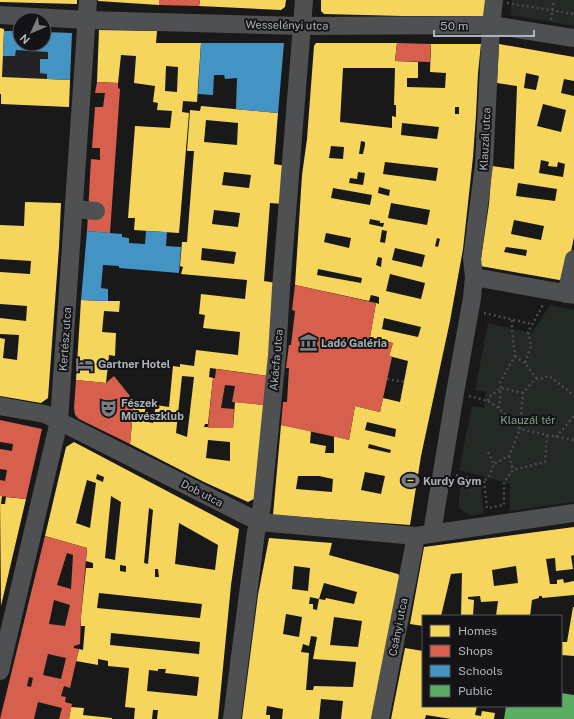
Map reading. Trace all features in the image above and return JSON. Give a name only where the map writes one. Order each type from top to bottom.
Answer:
[{"type":"street","name":"Kertész utca","points":[[0,671],[59,421],[88,0]]},
{"type":"street","name":"Akácfa utca","points":[[232,719],[256,532],[262,505],[278,355],[304,0]]},
{"type":"street","name":"Klauzál utca","points":[[474,277],[472,258],[484,165],[491,25],[494,0]]},
{"type":"street","name":"Wesselényi utca","points":[[0,15],[87,20],[302,26],[491,25],[574,38]]},
{"type":"street","points":[[74,209],[96,211]]},
{"type":"street","points":[[574,259],[563,293],[474,277],[472,298],[442,472],[424,534],[574,514]]},
{"type":"street","name":"Dob utca","points":[[0,406],[45,414],[259,522],[424,534]]},
{"type":"street","name":"Csányi utca","points":[[380,719],[424,534]]},
{"type":"path","points":[[494,0],[574,14]]},
{"type":"path","points":[[548,34],[554,0]]},
{"type":"path","points":[[525,363],[531,346],[528,332],[532,324],[563,293]]},
{"type":"path","points":[[489,314],[532,324]]},
{"type":"path","points":[[499,408],[501,388],[500,382],[516,356],[512,319]]},
{"type":"path","points":[[516,356],[525,363],[536,378],[540,379],[549,376],[566,388],[574,396]]},
{"type":"path","points":[[513,470],[509,456],[520,429],[523,393],[536,378]]},
{"type":"path","points":[[387,379],[404,382]]},
{"type":"path","points":[[488,401],[489,397],[501,388],[523,393]]},
{"type":"path","points":[[472,397],[488,401],[499,408],[520,429],[574,440]]},
{"type":"path","points":[[556,437],[574,416]]},
{"type":"path","points":[[484,481],[487,508],[504,505],[504,482],[513,470],[545,462],[547,435]]},
{"type":"path","points":[[488,452],[494,464]]},
{"type":"path","points":[[484,481],[488,478],[494,464],[509,456]]},
{"type":"path","points":[[442,472],[484,481]]},
{"type":"shaded area","points":[[4,31],[12,31],[12,52],[52,52],[52,32],[72,33],[69,107],[1,104]]},
{"type":"green space","points":[[512,0],[574,0],[574,26],[510,15]]},
{"type":"green space","name":"Klauzál tér","points":[[550,305],[574,310],[574,502],[510,511],[510,484],[459,470],[472,406],[484,408],[486,392],[475,390],[488,323],[532,333]]},
{"type":"green space","points":[[462,479],[481,484],[484,513],[470,515],[465,513],[459,507]]},
{"type":"building: Homes","points":[[0,0],[77,0],[77,4],[0,2]]},
{"type":"building: Homes","points":[[159,0],[159,5],[98,1]]},
{"type":"building: Homes","points":[[200,0],[286,0],[285,7],[281,10],[199,6]]},
{"type":"building: Homes","points":[[321,0],[486,0],[484,16],[403,16],[324,14],[321,11]]},
{"type":"building: Homes","points":[[0,28],[4,29],[2,77],[70,80],[69,107],[1,104]]},
{"type":"building: Homes","points":[[99,30],[157,31],[156,43],[201,43],[197,102],[183,101],[182,112],[189,113],[179,233],[134,230],[135,218],[128,218],[135,126],[170,128],[172,111],[157,110],[158,103],[153,102],[155,86],[134,83],[136,56],[121,55],[118,83],[97,82]],"holes":[[[166,66],[178,67],[177,92],[165,91]]]},
{"type":"building: Homes","points":[[316,43],[397,43],[395,61],[418,62],[418,78],[407,78],[407,87],[445,88],[446,73],[430,72],[431,44],[481,44],[473,157],[463,249],[450,321],[421,456],[410,525],[273,515],[281,425],[311,431],[310,443],[326,446],[325,453],[334,453],[334,436],[349,440],[355,406],[380,412],[383,398],[400,402],[408,361],[389,356],[393,343],[370,337],[376,303],[379,304],[379,297],[371,295],[369,301],[295,285],[302,175],[307,139],[314,46]],"holes":[[[343,68],[395,68],[394,105],[396,105],[396,117],[392,116],[392,128],[340,122]],[[455,107],[459,107],[459,114],[455,114]],[[402,123],[439,127],[437,139],[401,135]],[[361,141],[365,142],[363,154],[359,154]],[[331,146],[344,147],[343,159],[329,158]],[[385,162],[438,168],[436,181],[383,174]],[[358,172],[365,173],[363,185],[349,183],[350,178],[357,179]],[[379,187],[390,190],[389,196],[378,193]],[[333,188],[372,195],[370,205],[331,198]],[[391,203],[430,210],[427,225],[388,218]],[[370,219],[384,223],[383,227],[369,224]],[[382,230],[387,231],[385,243],[380,242]],[[326,233],[351,238],[349,248],[324,242]],[[437,238],[440,239],[438,247],[435,246]],[[395,248],[425,255],[422,267],[392,260]],[[378,257],[382,258],[381,267],[376,265]],[[318,269],[362,278],[361,283],[317,275]],[[390,274],[425,283],[421,299],[386,291]],[[384,318],[421,327],[418,337],[382,329]],[[367,422],[396,429],[395,437],[365,430]],[[369,444],[391,450],[390,453],[368,448]],[[365,472],[385,476],[381,494],[361,490]],[[298,476],[319,476],[333,479],[332,492],[296,489]]]},
{"type":"building: Homes","points":[[499,44],[574,57],[574,81],[564,79],[561,93],[574,96],[574,237],[565,281],[480,266],[489,204],[492,166],[514,169],[517,86],[497,83]],"holes":[[[526,73],[539,76],[536,90],[524,88]],[[543,104],[566,110],[561,132],[537,126]],[[541,160],[549,162],[548,166],[557,167],[558,162],[565,164],[563,177],[539,173]],[[518,183],[557,189],[555,201],[516,196]],[[514,220],[544,226],[541,240],[511,234]],[[506,247],[527,250],[526,256],[504,252]]]},
{"type":"building: Homes","points":[[201,106],[278,113],[274,164],[286,166],[283,204],[270,203],[264,281],[276,283],[268,376],[210,368],[209,377],[213,378],[208,424],[205,424],[204,427],[233,428],[235,402],[265,405],[254,499],[248,502],[204,482],[130,444],[134,401],[146,403],[144,421],[153,423],[156,405],[169,407],[173,366],[180,367],[180,364],[194,366],[196,350],[238,355],[240,332],[203,328],[205,315],[199,314],[201,294],[245,299],[247,280],[181,274],[183,267],[180,266],[182,242],[187,242],[194,151],[187,151],[190,110],[200,111]],"holes":[[[206,120],[238,123],[237,145],[204,142]],[[224,172],[251,175],[249,188],[222,185]],[[214,210],[240,213],[238,227],[212,224]],[[202,248],[236,252],[234,264],[201,260]],[[182,376],[194,377],[187,437],[176,433]],[[208,440],[230,442],[230,461],[206,458]]]},
{"type":"building: Homes","points":[[25,202],[61,203],[48,398],[41,403],[0,396],[0,338],[5,339],[3,358],[17,360],[19,335],[0,334],[0,318],[26,321],[27,306],[0,304],[0,272],[30,274],[31,261],[0,259],[0,225],[24,226]]},
{"type":"building: Homes","points":[[81,300],[120,301],[119,312],[104,311],[102,332],[116,333],[115,356],[109,355],[106,383],[76,380]]},
{"type":"building: Homes","points":[[74,442],[239,529],[231,585],[218,719],[157,719],[158,710],[153,710],[152,719],[134,719],[135,708],[125,707],[129,668],[108,666],[108,661],[98,659],[98,665],[76,661],[79,649],[83,650],[85,626],[81,626],[81,616],[86,568],[93,568],[93,563],[86,561],[87,548],[45,536],[66,447]],"holes":[[[97,474],[104,477],[103,482],[96,479]],[[87,480],[96,483],[90,528],[76,523]],[[111,496],[121,502],[115,560],[105,558]],[[149,508],[153,510],[148,564],[144,563]],[[179,523],[218,545],[215,570],[175,564]],[[120,565],[126,566],[126,572],[120,571]],[[155,569],[158,569],[159,577],[155,577]],[[99,593],[202,604],[200,618],[97,608]],[[111,633],[200,642],[199,654],[110,645]],[[158,669],[166,669],[165,673],[199,677],[197,696],[147,691],[149,670],[158,671]]]},
{"type":"building: Homes","points":[[0,496],[2,496],[1,504],[5,504],[6,497],[26,499],[1,606]]},
{"type":"building: Homes","points":[[574,527],[574,555],[571,556],[573,569],[556,571],[555,558],[546,559],[550,584],[557,584],[557,580],[563,579],[564,583],[574,581],[574,595],[542,598],[542,596],[539,596],[539,598],[532,600],[530,615],[496,615],[498,601],[481,602],[480,596],[468,597],[468,599],[474,600],[473,615],[461,615],[462,573],[451,574],[441,615],[422,615],[422,626],[410,624],[424,547]],"holes":[[[516,566],[518,583],[494,586],[492,570]]]},
{"type":"building: Homes","points":[[269,538],[332,543],[329,555],[398,574],[401,579],[373,719],[341,719],[343,701],[321,699],[319,719],[282,719],[283,709],[267,706],[266,715],[270,715],[270,719],[242,719],[258,595]],"holes":[[[294,566],[310,568],[308,591],[292,589]],[[324,583],[357,592],[354,604],[326,598],[325,600],[319,599]],[[310,597],[319,599],[317,610],[313,609],[313,604],[309,604]],[[286,614],[302,617],[299,637],[283,634]],[[334,617],[362,621],[358,647],[330,645]],[[311,636],[317,637],[313,659],[356,662],[353,687],[314,686],[313,690],[306,690],[309,653],[301,652],[303,644],[309,646]]]},
{"type":"building: Homes","points":[[574,607],[574,656],[562,655],[562,642],[567,642]]},
{"type":"building: Homes","points":[[405,648],[422,651],[422,707],[477,707],[475,715],[481,716],[482,711],[495,713],[494,719],[451,719],[426,715],[425,719],[391,719]]},
{"type":"building: Homes","points":[[71,707],[84,708],[83,715],[112,719],[69,719]]},
{"type":"building: Shops","points":[[159,0],[200,0],[199,6],[159,5]]},
{"type":"building: Shops","points":[[397,43],[431,44],[430,62],[395,61]]},
{"type":"building: Shops","points":[[97,82],[118,83],[118,88],[120,89],[110,233],[87,231],[91,159],[100,160],[100,148],[92,148],[95,107],[103,107],[105,93],[95,93]]},
{"type":"building: Shops","points":[[295,285],[376,303],[370,337],[393,343],[389,356],[392,357],[380,412],[355,406],[349,440],[281,425],[283,402],[287,402],[289,368],[286,368],[289,345],[291,345],[295,311],[292,310]]},
{"type":"building: Shops","points":[[216,369],[268,376],[265,405],[232,402],[235,386],[225,385],[221,408],[234,409],[233,428],[208,428],[213,378],[215,378]]},
{"type":"building: Shops","points":[[114,376],[130,396],[124,401],[134,401],[130,444],[79,419],[75,415],[76,380],[106,383]]},
{"type":"building: Shops","points":[[0,420],[42,429],[26,499],[0,496],[0,480],[5,481],[7,470],[0,469],[0,449],[12,451],[13,444],[0,442]]},
{"type":"building: Shops","points":[[45,536],[87,548],[80,644],[74,646],[74,648],[79,649],[70,688],[64,686],[61,696],[66,697],[65,702],[72,704],[69,719],[59,719],[62,708],[38,702],[34,719],[0,719]],"holes":[[[67,553],[73,555],[71,589],[57,585]],[[54,600],[70,605],[65,626],[49,624]],[[48,654],[66,658],[61,679],[43,675]],[[29,677],[33,678],[31,687],[27,686]]]},
{"type":"building: Schools","points":[[4,31],[12,31],[12,52],[16,52],[15,56],[3,56]]},
{"type":"building: Schools","points":[[52,32],[72,33],[70,80],[47,79],[47,74],[40,73],[40,59],[48,59],[48,52],[52,52]]},
{"type":"building: Schools","points":[[201,43],[284,43],[278,113],[236,109],[237,78],[225,79],[224,75],[214,75],[213,95],[198,94]]},
{"type":"building: Schools","points":[[87,231],[122,234],[122,237],[129,238],[129,243],[145,244],[146,231],[167,232],[166,246],[181,247],[179,273],[119,268],[119,266],[103,265],[101,288],[108,289],[108,301],[81,300]]},
{"type":"building: Public","points":[[562,693],[574,695],[574,719],[504,719],[506,707],[562,707]]},
{"type":"place","name":"Ladó Galéria","points":[[308,343]]},
{"type":"place","name":"Gartner Hotel","points":[[85,364]]},
{"type":"place","name":"Fészek Művészklub","points":[[108,409]]},
{"type":"place","name":"Kurdy Gym","points":[[410,481]]}]
